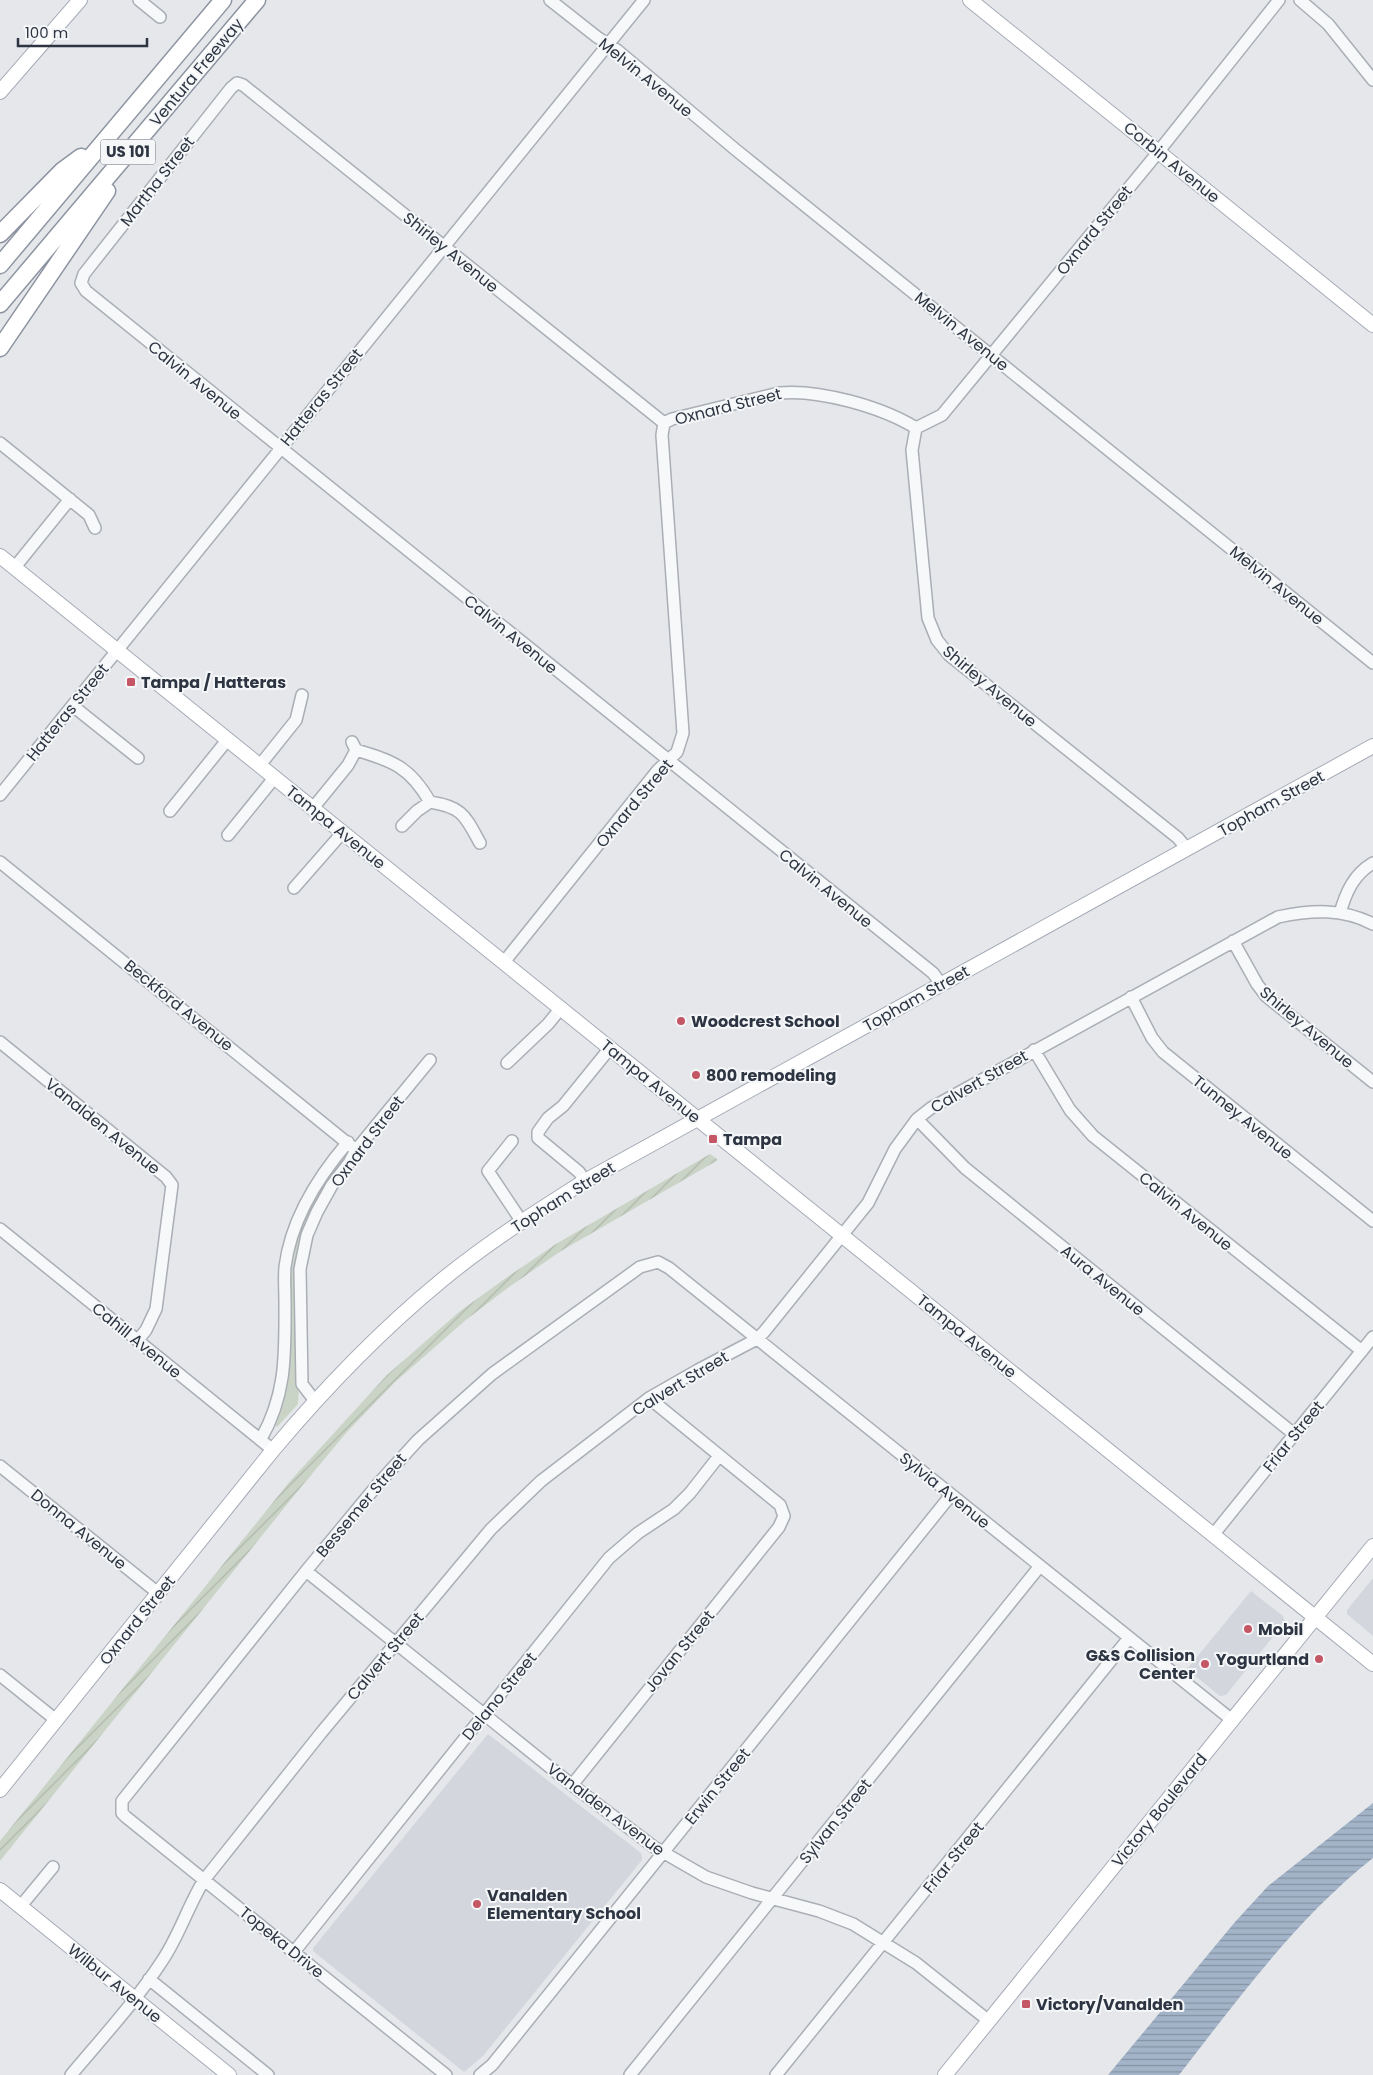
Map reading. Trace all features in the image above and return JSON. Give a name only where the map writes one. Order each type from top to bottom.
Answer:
[{"type":"highway","name":"Ventura Freeway","points":[[0,264],[223,0]]},
{"type":"highway","name":"Ventura Freeway","points":[[0,304],[257,0]]},
{"type":"highway","points":[[0,348],[72,244],[146,130]]},
{"type":"highway","points":[[0,234],[62,171],[103,140]]},
{"type":"main road","points":[[0,92],[80,0]]},
{"type":"main road","name":"Corbin Avenue","points":[[970,0],[1372,321]]},
{"type":"main road","name":"Tampa Avenue","points":[[0,556],[1373,1664]]},
{"type":"main road","name":"Topham Street","points":[[274,1450],[315,1401],[347,1367],[406,1311],[443,1279],[522,1222],[585,1181],[1373,746]]},
{"type":"main road","name":"Oxnard Street","points":[[0,1790],[274,1450]]},
{"type":"main road","name":"Victory Boulevard","points":[[946,2075],[1373,1546]]},
{"type":"main road","name":"Wilbur Avenue","points":[[0,1890],[229,2075]]},
{"type":"street","points":[[139,0],[160,17]]},
{"type":"street","name":"Melvin Avenue","points":[[550,0],[608,44],[1373,663]]},
{"type":"street","name":"Hatteras Street","points":[[0,795],[644,0]]},
{"type":"street","name":"Oxnard Street","points":[[504,962],[658,770],[677,752],[683,733],[662,435],[664,423],[672,419],[744,401],[797,391],[814,393],[880,410],[897,416],[916,428],[942,416],[1279,0]]},
{"type":"street","points":[[1300,0],[1328,24],[1373,80]]},
{"type":"street","name":"Shirley Avenue","points":[[237,83],[250,90],[664,423]]},
{"type":"street","name":"Martha Street","points":[[81,283],[84,274],[231,88],[237,83]]},
{"type":"street","name":"Calvin Avenue","points":[[81,283],[86,291],[670,760],[933,974],[941,984]]},
{"type":"street","name":"Shirley Avenue","points":[[916,428],[912,450],[923,569],[928,618],[937,640],[949,655],[1178,838],[1187,849]]},
{"type":"street","points":[[0,443],[89,515],[95,528]]},
{"type":"street","points":[[15,568],[70,499]]},
{"type":"street","points":[[260,765],[296,720],[302,695]]},
{"type":"street","points":[[73,706],[138,758]]},
{"type":"street","points":[[170,811],[228,739]]},
{"type":"street","points":[[313,808],[348,765],[354,746],[401,767],[413,776],[430,802],[455,808],[466,818],[480,843]]},
{"type":"street","points":[[228,835],[274,777]]},
{"type":"street","points":[[402,826],[417,811],[430,802]]},
{"type":"street","points":[[294,888],[343,832]]},
{"type":"street","name":"Beckford Avenue","points":[[0,862],[352,1146]]},
{"type":"street","points":[[1340,913],[1355,877],[1373,863]]},
{"type":"street","name":"Calvert Street","points":[[71,2075],[149,1979],[167,1953],[191,1900],[204,1880],[396,1642],[491,1529],[541,1481],[649,1398],[757,1339],[873,1197],[895,1149],[917,1119],[931,1108],[1034,1050],[1278,917],[1317,910],[1340,913],[1373,924]]},
{"type":"street","name":"Shirley Avenue","points":[[1233,940],[1257,984],[1266,996],[1373,1082]]},
{"type":"street","name":"Tunney Avenue","points":[[1131,997],[1152,1038],[1163,1052],[1373,1221]]},
{"type":"street","points":[[508,1063],[548,1024],[561,1008]]},
{"type":"street","name":"Vanalden Avenue","points":[[0,1042],[166,1177],[172,1185],[156,1309],[146,1330],[138,1340]]},
{"type":"street","points":[[585,1181],[579,1172],[538,1138],[538,1132],[548,1118],[563,1106],[610,1048]]},
{"type":"street","name":"Calvin Avenue","points":[[1034,1050],[1070,1110],[1093,1136],[1362,1351]]},
{"type":"street","name":"Oxnard Street","points":[[261,1439],[280,1396],[283,1379],[285,1361],[285,1268],[294,1228],[309,1196],[321,1177],[352,1146],[430,1060]]},
{"type":"street","name":"Aura Avenue","points":[[917,1119],[965,1168],[1294,1434]]},
{"type":"street","points":[[512,1141],[488,1172],[522,1222]]},
{"type":"street","name":"Oxnard Street","points":[[315,1401],[302,1384],[300,1269],[307,1235],[332,1185],[349,1163],[352,1146]]},
{"type":"street","name":"Cahill Avenue","points":[[0,1229],[274,1450]]},
{"type":"street","name":"Sylvia Avenue","points":[[658,1262],[670,1268],[1232,1720]]},
{"type":"street","name":"Bessemer Street","points":[[121,1807],[125,1796],[306,1571],[378,1484],[418,1440],[492,1374],[640,1267],[658,1262]]},
{"type":"street","name":"Friar Street","points":[[1214,1535],[1373,1337]]},
{"type":"street","points":[[649,1398],[719,1456]]},
{"type":"street","name":"Jovan Street","points":[[572,1784],[773,1534],[784,1516],[780,1505],[719,1456]]},
{"type":"street","name":"Delano Street","points":[[294,1952],[609,1558],[638,1533],[674,1509],[690,1493],[719,1456]]},
{"type":"street","name":"Donna Avenue","points":[[0,1466],[158,1593]]},
{"type":"street","name":"Erwin Street","points":[[480,2075],[492,2065],[951,1495]]},
{"type":"street","name":"Sylvan Street","points":[[630,2075],[1040,1566]]},
{"type":"street","name":"Vanalden Avenue","points":[[306,1571],[620,1822],[663,1853],[706,1877],[752,1893],[773,1897],[818,1911],[853,1924],[916,1963],[989,2021]]},
{"type":"street","name":"Friar Street","points":[[776,2075],[1129,1638]]},
{"type":"street","points":[[0,1675],[56,1720]]},
{"type":"street","name":"Topeka Drive","points":[[121,1807],[126,1816],[446,2075]]},
{"type":"street","points":[[20,1907],[53,1867]]},
{"type":"street","name":"Wilbur Avenue","points":[[149,1979],[268,2075]]},
{"type":"shaded area","points":[[1373,1578],[1373,1636],[1347,1614],[1347,1610]]},
{"type":"shaded area","points":[[1251,1591],[1283,1616],[1285,1622],[1226,1695],[1220,1696],[1187,1669]]},
{"type":"shaded area","name":"Vanalden Elementary School","points":[[488,1734],[641,1853],[642,1860],[483,2056],[464,2072],[313,1951],[313,1948]]},
{"type":"green space","points":[[710,1154],[718,1160],[561,1251],[509,1287],[467,1319],[395,1382],[347,1432],[301,1487],[0,1861],[0,1841],[291,1480],[387,1375],[459,1312],[503,1280],[556,1244]]},
{"type":"green space","points":[[341,1159],[344,1160],[307,1229],[298,1404],[277,1427],[274,1424],[288,1378],[291,1348],[291,1274],[298,1234],[313,1196]]},
{"type":"water","points":[[1373,1803],[1373,1858],[1345,1882],[1294,1933],[1246,1989],[1179,2075],[1108,2075],[1235,1922],[1268,1886]]},
{"type":"place","name":"Tampa / Hatteras","points":[[131,682]]},
{"type":"place","name":"Woodcrest School","points":[[681,1021]]},
{"type":"place","name":"800 remodeling","points":[[696,1075]]},
{"type":"place","name":"Tampa","points":[[713,1139]]},
{"type":"place","name":"Mobil","points":[[1248,1629]]},
{"type":"place","name":"Yogurtland","points":[[1319,1659]]},
{"type":"place","name":"G&S Collision Center","points":[[1205,1664]]},
{"type":"place","name":"Vanalden Elementary School","points":[[477,1904]]},
{"type":"place","name":"Victory/Vanalden","points":[[1026,2004]]}]
